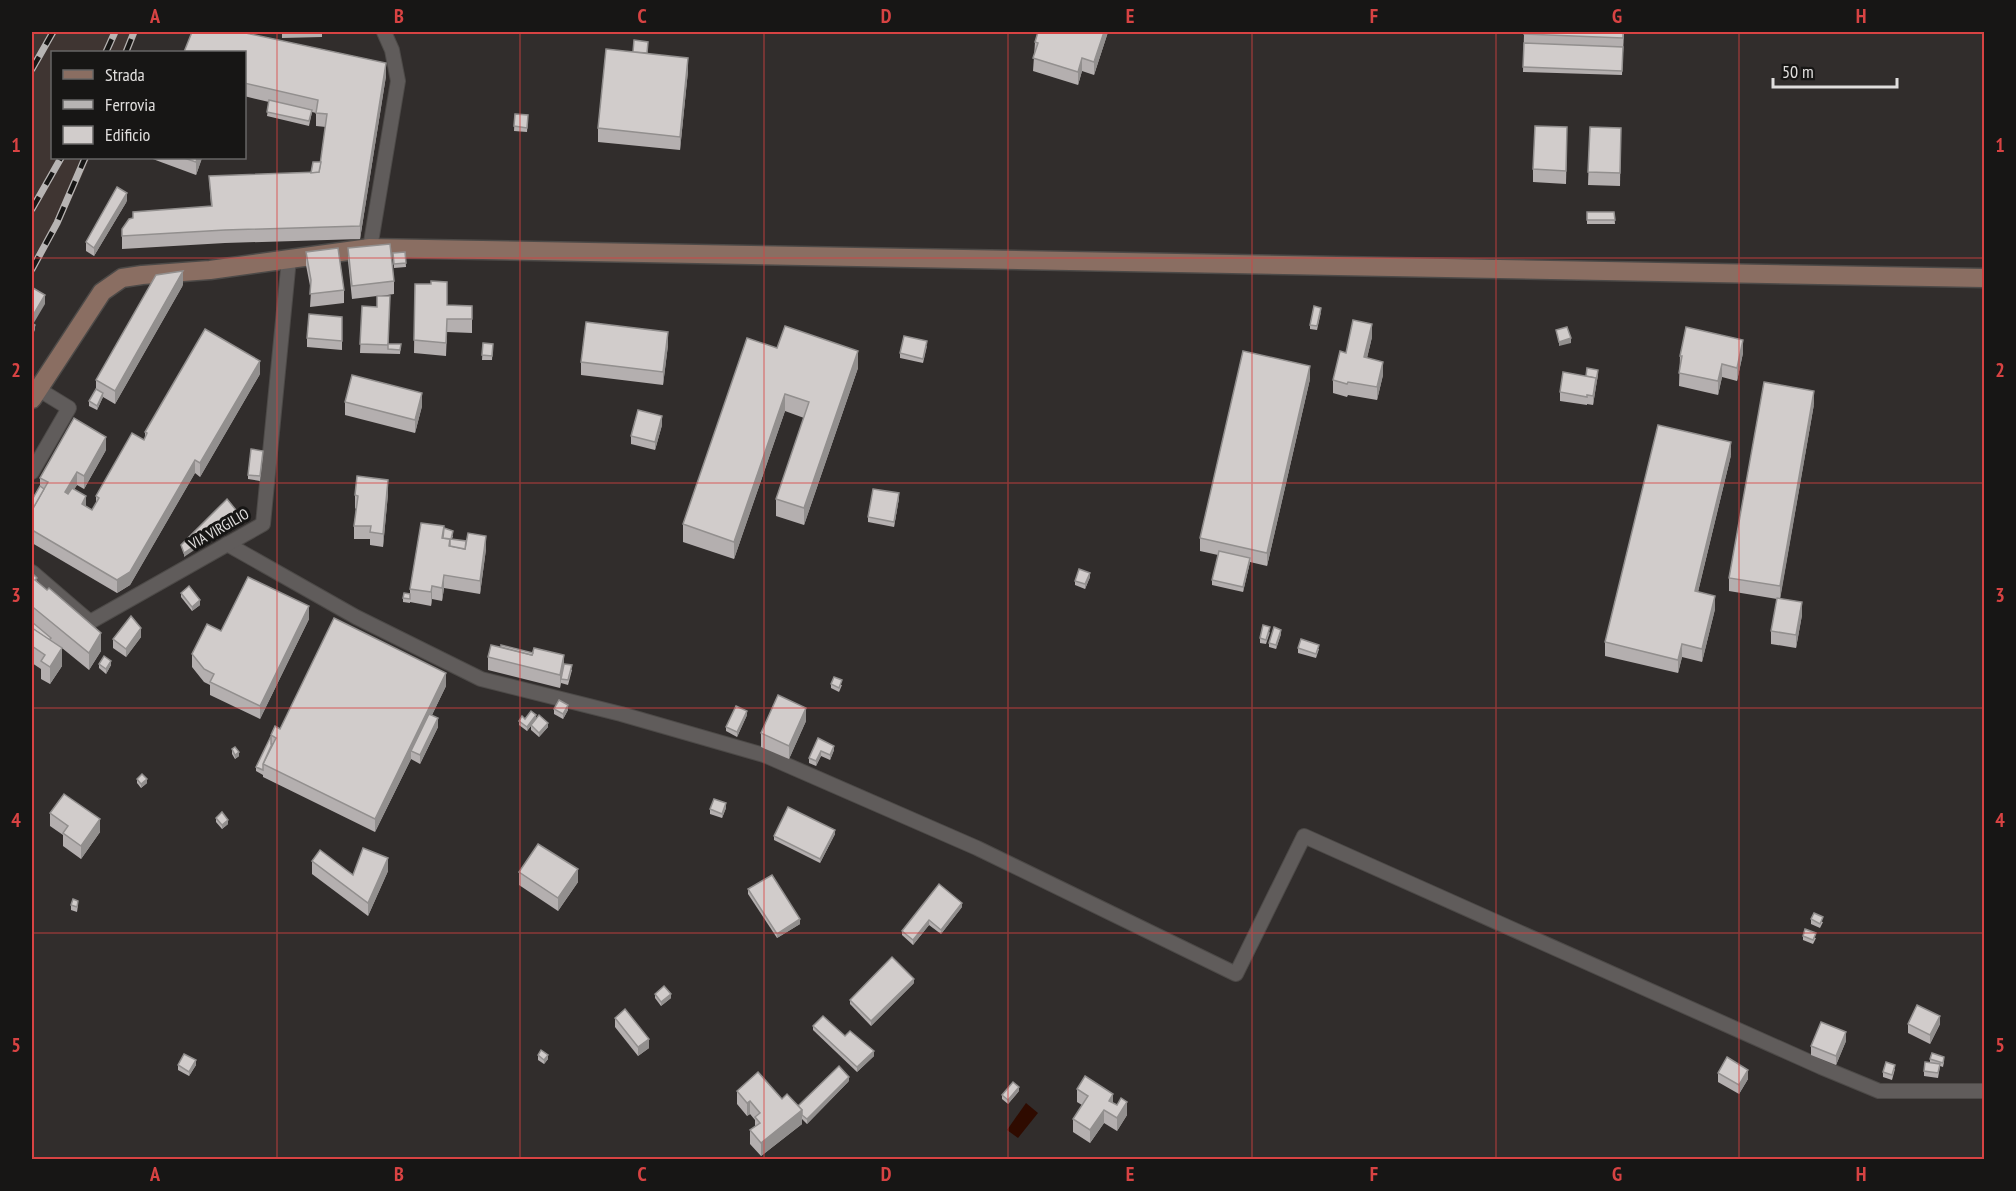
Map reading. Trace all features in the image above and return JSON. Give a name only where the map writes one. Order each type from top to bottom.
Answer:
[{"type":"main road","points":[[34,394],[102,292],[122,279],[142,274],[210,270],[370,248],[1984,278]]},
{"type":"street","points":[[370,248],[398,81],[392,50],[384,32]]},
{"type":"street","name":"VIA VIRGILIO","points":[[32,572],[90,622],[263,524],[289,259]]},
{"type":"street","points":[[32,472],[69,408],[34,394]]},
{"type":"street","points":[[226,544],[356,617],[481,679],[621,714],[765,755],[977,848],[1236,974],[1304,836],[1879,1091],[1984,1092]]},
{"type":"shaded area","points":[[32,32],[138,32],[130,51],[51,51],[51,159],[90,159],[60,225],[32,277]]},
{"type":"shaded area","points":[[1026,1103],[1038,1113],[1018,1138],[1007,1130]]},
{"type":"building","points":[[192,32],[241,32],[386,63],[360,226],[122,236],[122,229],[129,219],[133,218],[133,212],[212,206],[209,176],[319,172],[327,114],[316,113],[318,100],[246,83],[246,51],[184,51]]},
{"type":"building","points":[[1038,32],[1104,32],[1094,62],[1082,58],[1078,72],[1033,58],[1038,43],[1035,42]]},
{"type":"building","points":[[1524,32],[1623,32],[1623,38],[1524,34]]},
{"type":"building","points":[[634,40],[648,42],[647,53],[633,52]]},
{"type":"building","points":[[1524,43],[1623,47],[1622,71],[1523,67]]},
{"type":"building","points":[[606,49],[688,58],[680,137],[598,128]]},
{"type":"building","points":[[269,100],[312,110],[309,121],[267,112]]},
{"type":"building","points":[[515,114],[528,115],[527,128],[514,126]]},
{"type":"building","points":[[1535,126],[1567,127],[1566,171],[1533,169]]},
{"type":"building","points":[[1590,127],[1621,128],[1620,173],[1588,172]]},
{"type":"building","points":[[313,162],[321,162],[319,172],[311,173]]},
{"type":"building","points":[[117,187],[127,193],[94,248],[86,242]]},
{"type":"building","points":[[1587,212],[1614,212],[1615,220],[1587,220]]},
{"type":"building","points":[[390,244],[394,281],[352,286],[348,248]]},
{"type":"building","points":[[338,248],[344,290],[310,294],[311,280],[306,252]]},
{"type":"building","points":[[405,252],[406,263],[394,264],[393,253]]},
{"type":"building","points":[[183,271],[115,391],[96,380],[156,275]]},
{"type":"building","points":[[431,281],[447,282],[447,305],[472,306],[472,319],[447,319],[446,343],[414,340],[415,284],[431,284]]},
{"type":"building","points":[[33,288],[45,295],[32,317],[32,290]]},
{"type":"building","points":[[377,296],[390,296],[388,345],[360,344],[362,306],[377,307]]},
{"type":"building","points":[[1314,306],[1321,308],[1317,326],[1310,325]]},
{"type":"building","points":[[309,314],[342,317],[342,341],[307,338]]},
{"type":"building","points":[[1353,320],[1372,324],[1364,357],[1383,362],[1377,387],[1333,380],[1340,351],[1346,353]]},
{"type":"building","points":[[586,322],[668,332],[663,372],[581,362]]},
{"type":"building","points":[[785,326],[858,351],[804,508],[776,499],[809,402],[785,394],[734,542],[683,524],[747,338],[777,348]]},
{"type":"building","points":[[1567,327],[1571,338],[1559,342],[1556,330]]},
{"type":"building","points":[[1686,327],[1743,340],[1737,368],[1722,364],[1718,381],[1679,373]]},
{"type":"building","points":[[205,329],[260,361],[200,463],[195,460],[130,572],[117,580],[32,530],[32,510],[48,482],[40,478],[74,418],[106,437],[84,476],[77,472],[65,492],[68,494],[72,488],[86,496],[82,504],[92,510],[99,498],[96,496],[132,433],[144,440],[147,433],[145,432]]},
{"type":"building","points":[[904,336],[927,341],[923,359],[900,353]]},
{"type":"building","points":[[483,343],[493,344],[492,356],[482,355]]},
{"type":"building","points":[[388,344],[401,344],[400,350],[388,349]]},
{"type":"building","points":[[1243,351],[1310,366],[1267,553],[1200,538]]},
{"type":"building","points":[[1587,368],[1598,370],[1596,382],[1596,378],[1586,376]]},
{"type":"building","points":[[1563,372],[1596,378],[1593,396],[1560,392]]},
{"type":"building","points":[[352,375],[422,393],[415,420],[345,402]]},
{"type":"building","points":[[1764,382],[1814,391],[1780,586],[1729,578]]},
{"type":"building","points":[[96,389],[103,393],[97,406],[89,401]]},
{"type":"building","points":[[638,410],[662,416],[655,442],[631,436]]},
{"type":"building","points":[[1658,425],[1731,442],[1695,591],[1715,596],[1702,649],[1682,644],[1678,660],[1605,642]]},
{"type":"building","points":[[251,449],[263,451],[260,476],[248,475]]},
{"type":"building","points":[[357,476],[388,480],[383,534],[370,532],[371,526],[354,526],[358,496],[355,495]]},
{"type":"building","points":[[40,486],[44,489],[32,510],[32,500]]},
{"type":"building","points":[[873,489],[899,493],[894,522],[868,517]]},
{"type":"building","points":[[227,499],[240,515],[184,553],[181,545]]},
{"type":"building","points":[[421,523],[444,526],[442,538],[450,539],[449,546],[465,549],[468,533],[486,536],[480,581],[444,575],[442,588],[432,586],[431,592],[410,589]]},
{"type":"building","points":[[444,528],[453,531],[451,539],[466,541],[465,549],[450,546],[450,539],[443,538]]},
{"type":"building","points":[[1219,551],[1250,558],[1243,587],[1212,580]]},
{"type":"building","points":[[1079,569],[1090,573],[1085,584],[1075,581]]},
{"type":"building","points":[[32,573],[37,578],[35,580],[47,590],[49,588],[101,633],[89,653],[34,608],[32,611]]},
{"type":"building","points":[[248,577],[309,606],[260,706],[210,682],[214,674],[204,669],[192,654],[207,624],[221,631]]},
{"type":"building","points":[[189,586],[200,600],[192,607],[181,593]]},
{"type":"building","points":[[404,593],[410,594],[410,599],[403,598]]},
{"type":"building","points":[[1777,598],[1802,602],[1796,635],[1771,631]]},
{"type":"building","points":[[131,616],[141,628],[126,649],[113,639]]},
{"type":"building","points":[[334,618],[446,673],[375,819],[263,764],[276,738],[271,735],[275,726],[280,729]]},
{"type":"building","points":[[32,622],[51,638],[49,640],[32,628]]},
{"type":"building","points":[[1263,625],[1270,627],[1266,640],[1260,638]]},
{"type":"building","points":[[1274,627],[1281,630],[1276,645],[1269,643]]},
{"type":"building","points":[[32,628],[62,648],[50,667],[41,661],[45,655],[32,646]]},
{"type":"building","points":[[1301,639],[1319,645],[1316,654],[1298,648]]},
{"type":"building","points":[[491,645],[532,655],[534,648],[564,655],[560,675],[488,657]]},
{"type":"building","points":[[501,645],[533,653],[532,655],[501,647]]},
{"type":"building","points":[[104,656],[111,661],[106,669],[99,664]]},
{"type":"building","points":[[564,664],[572,665],[568,680],[561,679]]},
{"type":"building","points":[[834,677],[842,680],[839,688],[831,684]]},
{"type":"building","points":[[778,695],[806,708],[789,746],[761,733]]},
{"type":"building","points":[[559,700],[568,705],[563,714],[554,709]]},
{"type":"building","points":[[736,706],[747,711],[737,732],[726,727]]},
{"type":"building","points":[[531,711],[536,715],[527,727],[519,721],[522,716],[525,719]]},
{"type":"building","points":[[429,714],[438,718],[420,755],[411,751]]},
{"type":"building","points":[[539,715],[548,723],[539,733],[531,725]]},
{"type":"building","points":[[271,736],[272,744],[263,764],[263,770],[256,767]]},
{"type":"building","points":[[818,738],[834,746],[830,755],[821,751],[816,761],[809,758]]},
{"type":"building","points":[[235,747],[239,752],[235,755],[232,749]]},
{"type":"building","points":[[142,774],[147,779],[141,784],[137,779]]},
{"type":"building","points":[[64,794],[100,819],[81,846],[63,833],[68,826],[50,813]]},
{"type":"building","points":[[714,799],[726,803],[722,814],[710,809]]},
{"type":"building","points":[[788,807],[835,830],[820,859],[774,836]]},
{"type":"building","points":[[222,812],[228,820],[222,825],[216,818]]},
{"type":"building","points":[[538,844],[578,869],[558,898],[519,872]]},
{"type":"building","points":[[363,848],[388,858],[368,903],[312,861],[320,850],[353,875]]},
{"type":"building","points":[[772,875],[800,919],[777,934],[748,889]]},
{"type":"building","points":[[939,884],[962,903],[941,930],[929,920],[913,940],[902,931]]},
{"type":"building","points":[[73,899],[78,901],[77,907],[71,905]]},
{"type":"building","points":[[1814,913],[1823,917],[1820,924],[1811,919]]},
{"type":"building","points":[[1805,929],[1816,933],[1813,940],[1803,936]]},
{"type":"building","points":[[892,957],[914,979],[871,1021],[850,1000]]},
{"type":"building","points":[[664,986],[671,994],[661,1002],[655,994]]},
{"type":"building","points":[[1917,1005],[1940,1016],[1930,1035],[1908,1024]]},
{"type":"building","points":[[625,1009],[649,1039],[638,1047],[615,1018]]},
{"type":"building","points":[[823,1016],[845,1036],[850,1031],[874,1051],[857,1067],[813,1026]]},
{"type":"building","points":[[1821,1022],[1846,1032],[1836,1056],[1811,1046]]},
{"type":"building","points":[[541,1050],[548,1055],[544,1060],[538,1055]]},
{"type":"building","points":[[1932,1053],[1944,1057],[1943,1063],[1930,1059]]},
{"type":"building","points":[[184,1054],[196,1060],[189,1072],[178,1065]]},
{"type":"building","points":[[1727,1057],[1748,1070],[1739,1085],[1718,1073]]},
{"type":"building","points":[[1886,1062],[1895,1065],[1892,1075],[1883,1072]]},
{"type":"building","points":[[1925,1062],[1940,1064],[1938,1073],[1924,1071]]},
{"type":"building","points":[[839,1066],[849,1077],[807,1119],[802,1115],[802,1110],[798,1106]]},
{"type":"building","points":[[758,1072],[782,1099],[787,1094],[802,1110],[761,1143],[750,1130],[760,1123],[755,1117],[760,1113],[737,1091]]},
{"type":"building","points":[[1085,1076],[1113,1094],[1109,1101],[1117,1105],[1121,1098],[1127,1102],[1117,1118],[1104,1110],[1090,1130],[1073,1119],[1088,1096],[1077,1089]]},
{"type":"building","points":[[1013,1082],[1019,1087],[1008,1100],[1002,1095]]},
{"type":"railway","points":[[32,69],[53,32]]},
{"type":"railway","points":[[106,51],[115,32]]},
{"type":"railway","points":[[126,51],[134,32]]},
{"type":"railway","points":[[32,209],[60,159]]},
{"type":"railway","points":[[32,269],[57,223],[85,159]]}]
